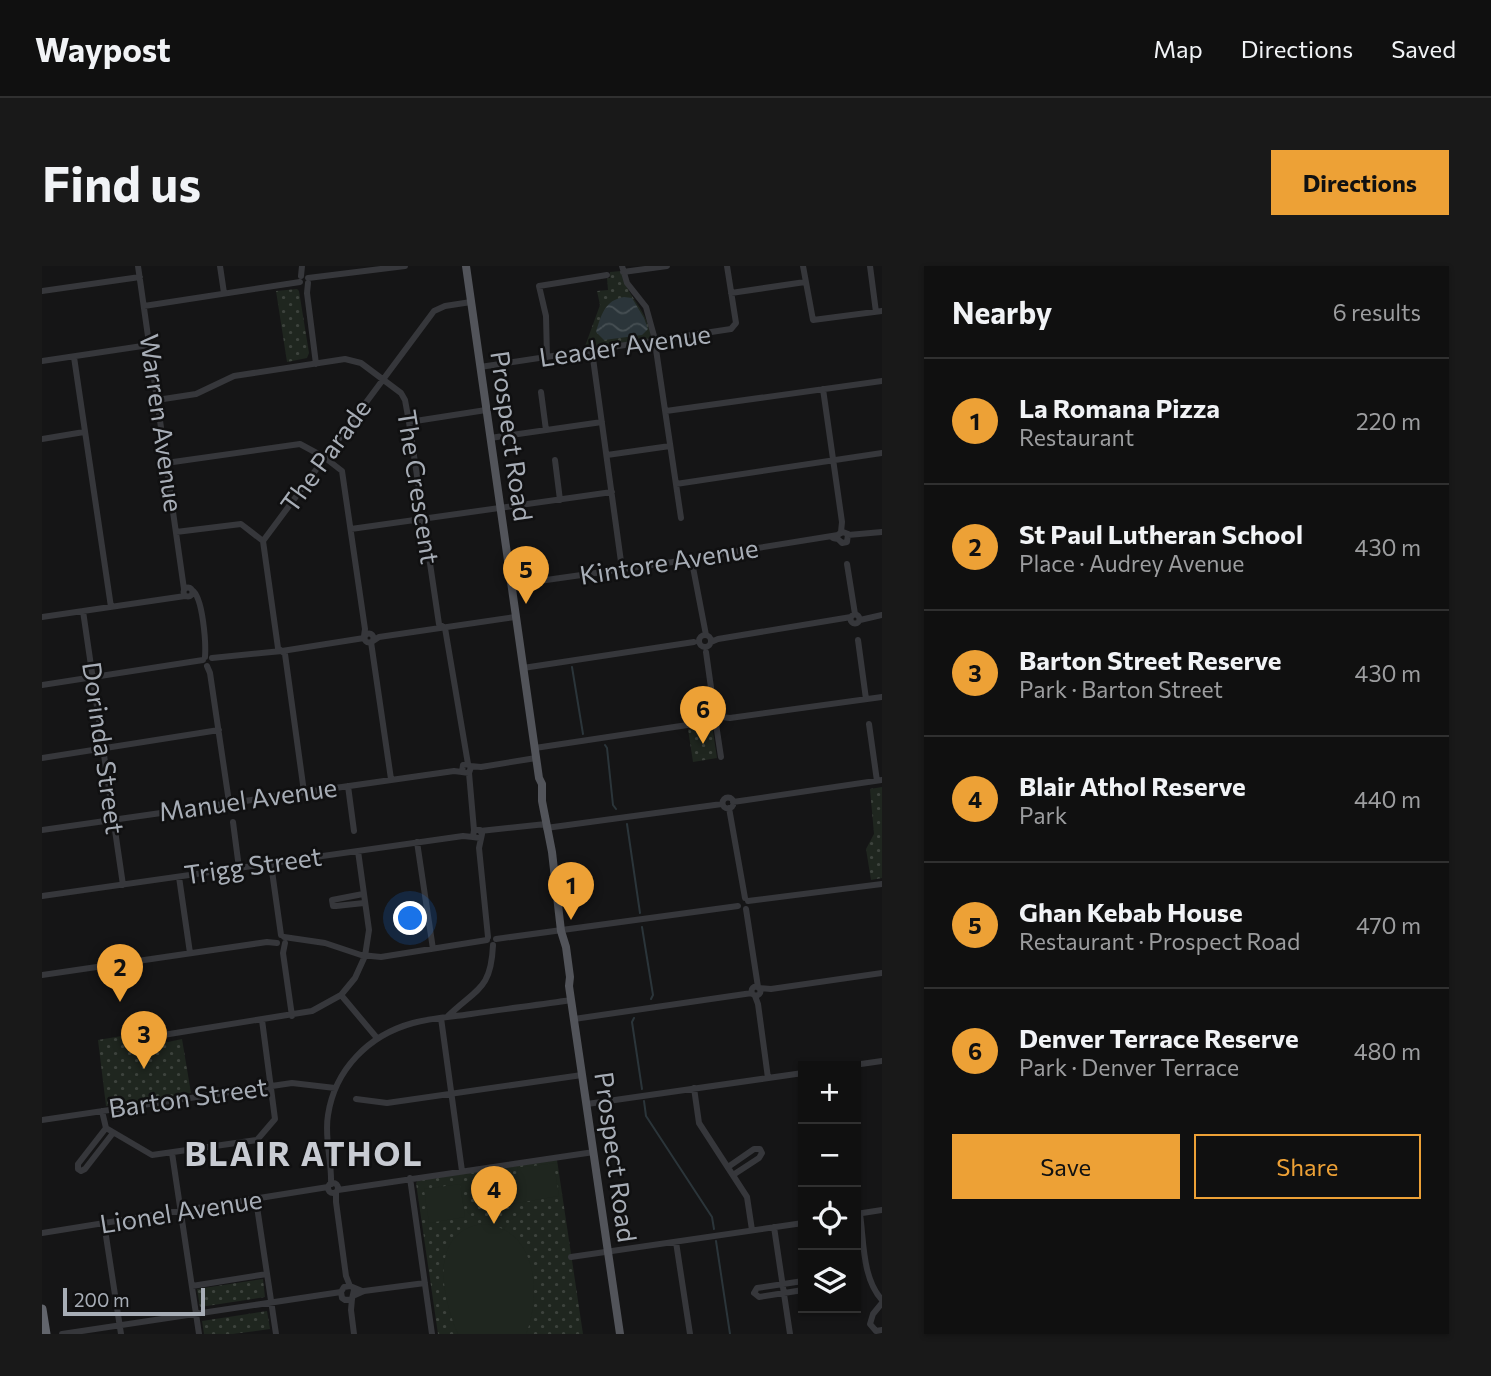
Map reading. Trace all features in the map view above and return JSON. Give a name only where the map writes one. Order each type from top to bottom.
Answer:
[{"type":"highway","points":[[42,1309],[46,1334]]},
{"type":"main road","name":"Prospect Road","points":[[466,266],[620,1334]]},
{"type":"street","name":"Warren Avenue","points":[[138,266],[183,580],[187,591]]},
{"type":"street","points":[[220,266],[224,293]]},
{"type":"street","points":[[144,306],[405,266]]},
{"type":"street","points":[[667,266],[623,269],[627,283],[646,307],[655,341],[681,518]]},
{"type":"street","name":"Leader Avenue","points":[[480,367],[734,328],[736,323],[727,266]]},
{"type":"street","points":[[803,266],[811,317],[816,321],[879,311],[870,266]]},
{"type":"street","points":[[302,267],[316,364]]},
{"type":"street","points":[[42,291],[139,277]]},
{"type":"street","points":[[547,357],[545,316],[539,286],[603,278]]},
{"type":"street","name":"Leader Avenue","points":[[731,293],[805,282]]},
{"type":"street","name":"The Parade","points":[[263,541],[434,311],[445,306],[471,302]]},
{"type":"street","points":[[42,362],[149,345]]},
{"type":"street","points":[[592,351],[622,569]]},
{"type":"street","points":[[74,357],[111,607]]},
{"type":"street","name":"The Crescent","points":[[157,400],[195,394],[234,376],[354,359],[401,393],[409,422],[439,624],[445,628],[470,783],[493,954],[491,970],[484,984],[444,1018]]},
{"type":"street","points":[[666,411],[882,381]]},
{"type":"street","points":[[823,389],[844,535]]},
{"type":"street","points":[[541,392],[546,430]]},
{"type":"street","points":[[409,422],[486,410]]},
{"type":"street","points":[[490,439],[602,422]]},
{"type":"street","points":[[42,439],[84,432]]},
{"type":"street","points":[[166,463],[300,444],[342,471],[391,779]]},
{"type":"street","points":[[607,456],[670,446]]},
{"type":"street","points":[[676,484],[882,453]]},
{"type":"street","points":[[555,460],[561,500]]},
{"type":"street","points":[[351,529],[612,492]]},
{"type":"street","points":[[176,532],[241,524],[263,541],[278,646],[285,655],[304,792]]},
{"type":"street","name":"Kintore Avenue","points":[[511,586],[687,560],[692,562],[702,557],[844,535],[882,532]]},
{"type":"street","points":[[692,562],[718,719],[721,757]]},
{"type":"street","points":[[847,564],[855,618]]},
{"type":"street","points":[[42,617],[176,597],[187,591],[199,600],[229,802]]},
{"type":"street","name":"Dorinda Street","points":[[83,611],[123,885]]},
{"type":"street","points":[[523,667],[882,615]]},
{"type":"street","points":[[42,685],[516,617]]},
{"type":"street","points":[[858,640],[866,699]]},
{"type":"street","points":[[535,748],[882,696]]},
{"type":"street","points":[[869,724],[879,780]]},
{"type":"street","points":[[42,758],[219,730]]},
{"type":"street","name":"Manuel Avenue","points":[[42,830],[536,758]]},
{"type":"street","name":"Trigg Street","points":[[42,897],[490,831],[728,805],[879,780]]},
{"type":"street","points":[[348,786],[354,831]]},
{"type":"street","points":[[728,805],[768,1078]]},
{"type":"street","points":[[233,822],[239,868]]},
{"type":"street","points":[[417,842],[433,949]]},
{"type":"street","points":[[158,1035],[292,1016],[312,1011],[341,995],[355,978],[365,956],[369,930],[358,850]]},
{"type":"street","points":[[271,864],[292,1016]]},
{"type":"street","points":[[179,877],[190,953]]},
{"type":"street","points":[[42,975],[294,938],[325,943],[365,956],[381,957],[505,939],[562,935],[726,906],[882,884]]},
{"type":"street","points":[[363,894],[336,898],[332,901],[332,906],[365,903]]},
{"type":"street","points":[[574,1019],[882,973]]},
{"type":"street","points":[[341,995],[377,1038]]},
{"type":"street","points":[[354,1334],[327,1141],[328,1115],[335,1088],[356,1055],[389,1031],[415,1023],[571,1000]]},
{"type":"street","points":[[444,1018],[463,1171]]},
{"type":"street","points":[[102,1111],[110,1131],[152,1155],[257,1140],[275,1119],[262,1020]]},
{"type":"street","points":[[861,1064],[882,1061]]},
{"type":"street","points":[[587,1104],[798,1074]]},
{"type":"street","points":[[356,1099],[387,1103],[582,1075]]},
{"type":"street","name":"Barton Street","points":[[42,1120],[292,1083],[335,1088]]},
{"type":"street","points":[[694,1088],[699,1123],[747,1198],[752,1230]]},
{"type":"street","points":[[110,1131],[85,1169],[78,1169],[78,1164],[110,1131]]},
{"type":"street","points":[[728,1167],[754,1149],[760,1149],[762,1153],[759,1158],[733,1175]]},
{"type":"street","name":"Lionel Avenue","points":[[42,1233],[333,1187],[593,1152]]},
{"type":"street","points":[[172,1153],[199,1334]]},
{"type":"street","points":[[410,1178],[432,1334]]},
{"type":"street","points":[[256,1200],[276,1333],[266,1334]]},
{"type":"street","points":[[861,1214],[882,1210]]},
{"type":"street","points":[[104,1223],[121,1334]]},
{"type":"street","points":[[571,1257],[798,1224]]},
{"type":"street","points":[[774,1227],[790,1334]]},
{"type":"street","points":[[861,1232],[867,1269],[882,1301],[870,1324],[876,1331],[882,1330]]},
{"type":"street","points":[[676,1242],[690,1334]]},
{"type":"street","points":[[192,1286],[267,1274]]},
{"type":"street","points":[[798,1282],[757,1288],[754,1293],[759,1297],[798,1291]]},
{"type":"street","points":[[62,1334],[425,1283]]},
{"type":"shaded area","points":[[621,271],[646,320],[651,338],[584,349],[600,305],[597,291],[608,290],[607,278],[610,278],[610,272]]},
{"type":"shaded area","points":[[297,289],[309,353],[307,358],[287,362],[276,291]]},
{"type":"shaded area","points":[[712,725],[717,758],[693,762],[688,729]]},
{"type":"shaded area","points":[[882,787],[882,878],[871,880],[866,849],[874,834],[870,789]]},
{"type":"shaded area","points":[[151,1031],[154,1045],[182,1039],[191,1093],[106,1106],[98,1040]]},
{"type":"shaded area","points":[[557,1160],[583,1334],[438,1334],[416,1183],[418,1180]]},
{"type":"shaded area","points":[[557,1163],[558,1170],[555,1171],[559,1196],[487,1208],[483,1182],[518,1176],[517,1168]]},
{"type":"shaded area","points":[[460,1184],[465,1217],[429,1223],[424,1189]]},
{"type":"shaded area","points":[[482,1224],[500,1228],[514,1237],[531,1265],[534,1300],[526,1334],[458,1334],[452,1319],[444,1285],[446,1253],[453,1240],[465,1230]]},
{"type":"shaded area","points":[[263,1279],[265,1297],[200,1307],[197,1289]]},
{"type":"shaded area","points":[[267,1311],[270,1329],[233,1334],[204,1334],[202,1321]]},
{"type":"water","points":[[624,297],[632,298],[648,329],[642,335],[604,340],[596,332],[602,314],[612,301]]},
{"type":"waterway","points":[[572,667],[583,734]]},
{"type":"waterway","points":[[605,745],[613,805],[616,809]]},
{"type":"waterway","points":[[627,824],[640,913]]},
{"type":"waterway","points":[[642,927],[653,995],[651,999]]},
{"type":"waterway","points":[[634,1018],[632,1022],[642,1089]]},
{"type":"waterway","points":[[644,1101],[646,1116],[712,1217],[714,1229]]},
{"type":"waterway","points":[[716,1241],[730,1334]]},
{"type":"place","name":"Ghan Kebab House","points":[[526,604]]},
{"type":"place","name":"Denver Terrace Reserve","points":[[703,744]]},
{"type":"place","name":"La Romana Pizza","points":[[571,920]]},
{"type":"place","name":"St Paul Lutheran School","points":[[120,1002]]},
{"type":"place","name":"Barton Street Reserve","points":[[144,1069]]},
{"type":"place","name":"Blair Athol Reserve","points":[[494,1224]]},
{"type":"district","name":"BLAIR ATHOL","points":[[304,1154]]}]
